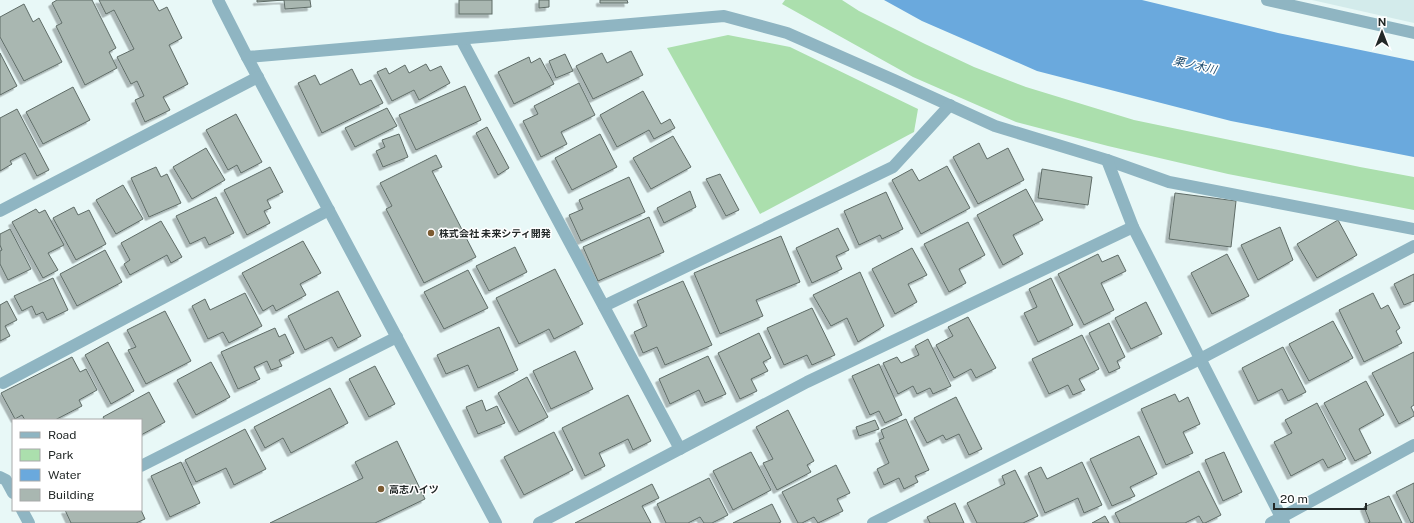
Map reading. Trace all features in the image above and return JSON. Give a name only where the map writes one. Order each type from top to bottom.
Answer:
[{"type":"street","points":[[218,0],[496,523]]},
{"type":"street","points":[[1267,0],[1414,33]]},
{"type":"street","points":[[247,57],[724,16],[787,33],[995,126],[1107,160],[1169,182],[1414,229]]},
{"type":"street","points":[[461,39],[680,449]]},
{"type":"street","points":[[0,211],[258,77]]},
{"type":"street","points":[[604,306],[893,167],[950,106]]},
{"type":"street","points":[[1107,160],[1133,227],[1200,359],[1279,521],[1414,445]]},
{"type":"street","points":[[3,383],[329,210]]},
{"type":"street","points":[[539,523],[808,382],[1133,227]]},
{"type":"street","points":[[873,523],[1200,359],[1414,246]]},
{"type":"street","points":[[142,465],[397,337]]},
{"type":"street","points":[[0,477],[6,480],[12,491]]},
{"type":"street","points":[[23,511],[29,523]]},
{"type":"shaded area","points":[[1312,0],[1414,0],[1414,23]]},
{"type":"green space","points":[[785,0],[842,0],[859,11],[974,67],[1026,87],[1134,120],[1414,177],[1414,210],[1228,174],[1108,146],[1016,122],[913,77],[782,4]]},
{"type":"green space","points":[[728,35],[790,47],[918,109],[914,132],[760,214],[667,48]]},
{"type":"water","name":"栗ノ木川","points":[[884,0],[1142,0],[1278,33],[1414,61],[1414,157],[1231,121],[1037,71],[922,21]]},
{"type":"building","points":[[57,0],[92,0],[116,48],[109,52],[117,68],[85,85],[56,26],[62,23],[52,3]]},
{"type":"building","points":[[99,0],[153,0],[159,11],[167,7],[182,38],[169,45],[188,84],[163,97],[170,110],[145,122],[135,100],[144,96],[137,81],[131,84],[117,57],[134,49],[114,10],[106,14]]},
{"type":"building","points":[[257,0],[284,0],[257,2]]},
{"type":"building","points":[[284,0],[310,0],[311,7],[285,9]]},
{"type":"building","points":[[459,0],[492,0],[492,14],[459,14]]},
{"type":"building","points":[[539,0],[549,0],[549,7],[539,8]]},
{"type":"building","points":[[600,0],[627,0],[628,3],[600,3]]},
{"type":"building","points":[[24,4],[33,22],[39,18],[62,62],[24,81],[0,37],[0,17]]},
{"type":"building","points":[[631,51],[643,75],[593,99],[576,66],[602,53],[607,63]]},
{"type":"building","points":[[0,53],[17,86],[0,95]]},
{"type":"building","points":[[565,54],[573,71],[556,78],[549,61]]},
{"type":"building","points":[[529,57],[531,63],[540,58],[554,84],[514,104],[498,72]]},
{"type":"building","points":[[426,64],[430,71],[441,66],[450,83],[419,100],[414,90],[392,101],[377,72],[386,68],[389,74],[405,65],[409,73]]},
{"type":"building","points":[[352,69],[360,85],[371,80],[383,103],[322,133],[298,83],[315,75],[320,85]]},
{"type":"building","points":[[579,83],[595,115],[561,132],[567,144],[541,157],[523,121],[538,114],[534,106]]},
{"type":"building","points":[[465,86],[481,120],[416,150],[399,115]]},
{"type":"building","points":[[73,87],[90,120],[43,144],[26,112]]},
{"type":"building","points":[[643,91],[661,124],[670,119],[675,128],[654,139],[649,130],[617,147],[600,115]]},
{"type":"building","points":[[387,108],[397,126],[355,147],[345,128]]},
{"type":"building","points":[[17,109],[49,170],[37,176],[25,153],[10,161],[12,164],[0,171],[0,118]]},
{"type":"building","points":[[236,114],[262,162],[241,173],[237,165],[228,170],[206,130]]},
{"type":"building","points":[[487,127],[509,168],[498,175],[476,133]]},
{"type":"building","points":[[399,134],[408,157],[383,167],[376,151],[385,147],[382,140]]},
{"type":"building","points":[[600,134],[617,167],[572,190],[555,158]]},
{"type":"building","points":[[673,136],[691,167],[651,189],[633,158]]},
{"type":"building","points":[[979,143],[987,159],[1008,148],[1024,180],[978,204],[953,157]]},
{"type":"building","points":[[206,148],[225,180],[192,199],[173,167]]},
{"type":"building","name":"株式会社 未来シティ開発","points":[[436,155],[442,167],[432,171],[476,257],[424,283],[386,209],[392,206],[380,183]]},
{"type":"building","points":[[947,166],[970,208],[921,234],[892,180],[912,169],[919,181]]},
{"type":"building","points":[[156,167],[161,177],[167,174],[181,203],[149,217],[131,178]]},
{"type":"building","points":[[270,167],[283,192],[267,200],[271,208],[264,211],[270,223],[247,235],[224,190]]},
{"type":"building","points":[[1042,169],[1092,177],[1088,205],[1038,198]]},
{"type":"building","points":[[720,174],[739,210],[726,216],[706,179]]},
{"type":"building","points":[[629,177],[645,212],[581,241],[569,215],[583,209],[579,200]]},
{"type":"building","points":[[123,185],[143,219],[116,234],[96,200]]},
{"type":"building","points":[[1026,189],[1043,220],[1013,235],[1023,254],[1003,265],[977,215]]},
{"type":"building","points":[[690,191],[696,207],[664,223],[657,208]]},
{"type":"building","points":[[886,192],[903,229],[882,239],[880,235],[859,245],[844,211]]},
{"type":"building","points":[[1175,193],[1236,201],[1231,247],[1169,239]]},
{"type":"building","points":[[216,197],[234,233],[209,245],[205,237],[190,244],[176,216]]},
{"type":"building","points":[[74,207],[78,215],[89,210],[106,244],[76,260],[53,218]]},
{"type":"building","points":[[36,209],[39,213],[45,210],[64,245],[48,253],[58,270],[43,278],[12,222]]},
{"type":"building","points":[[649,217],[664,252],[598,281],[583,247]]},
{"type":"building","points":[[1338,220],[1357,255],[1317,278],[1297,244]]},
{"type":"building","points":[[161,221],[182,257],[171,263],[167,255],[130,275],[124,264],[130,260],[121,243]]},
{"type":"building","points":[[968,222],[985,255],[959,269],[966,283],[949,292],[924,244]]},
{"type":"building","points":[[1280,227],[1293,260],[1258,280],[1241,245]]},
{"type":"building","points":[[838,228],[849,250],[836,256],[842,269],[812,283],[796,248]]},
{"type":"building","points":[[10,229],[31,269],[8,280],[0,264],[0,251],[2,250],[0,245],[0,234]]},
{"type":"building","points":[[781,236],[800,282],[756,300],[763,316],[720,334],[694,273]]},
{"type":"building","points":[[303,241],[321,273],[300,284],[306,295],[276,311],[273,305],[263,311],[242,273]]},
{"type":"building","points":[[515,247],[527,272],[489,291],[476,266]]},
{"type":"building","points":[[912,248],[927,275],[908,284],[917,302],[895,314],[872,269]]},
{"type":"building","points":[[105,250],[122,282],[77,306],[60,274]]},
{"type":"building","points":[[1098,254],[1102,262],[1118,255],[1126,271],[1101,283],[1114,310],[1084,325],[1058,274]]},
{"type":"building","points":[[1227,254],[1249,296],[1212,314],[1191,273]]},
{"type":"building","points":[[555,269],[583,324],[554,339],[549,329],[519,344],[496,298]]},
{"type":"building","points":[[468,270],[488,308],[444,329],[424,292]]},
{"type":"building","points":[[860,272],[884,326],[858,342],[847,318],[831,326],[813,295]]},
{"type":"building","points":[[1414,274],[1414,301],[1404,305],[1394,284]]},
{"type":"building","points":[[53,278],[68,310],[47,320],[43,312],[36,315],[32,306],[22,311],[14,296]]},
{"type":"building","points":[[1051,278],[1073,325],[1038,342],[1024,313],[1037,307],[1029,289]]},
{"type":"building","points":[[683,281],[712,345],[665,365],[657,347],[643,353],[634,332],[647,326],[637,301]]},
{"type":"building","points":[[338,291],[361,336],[338,348],[332,337],[305,350],[288,316]]},
{"type":"building","points":[[245,293],[262,326],[229,343],[223,332],[208,339],[192,306],[205,299],[210,310]]},
{"type":"building","points":[[1373,293],[1381,309],[1388,305],[1400,328],[1396,331],[1402,343],[1364,362],[1339,310]]},
{"type":"building","points":[[7,301],[17,320],[5,326],[10,336],[0,341],[0,305]]},
{"type":"building","points":[[1146,302],[1162,334],[1131,349],[1115,318]]},
{"type":"building","points":[[812,308],[835,355],[812,365],[807,355],[784,365],[767,328]]},
{"type":"building","points":[[165,311],[191,361],[146,384],[128,350],[136,347],[127,330]]},
{"type":"building","points":[[968,317],[996,368],[976,378],[971,369],[954,378],[936,345],[953,336],[948,327]]},
{"type":"building","points":[[1333,321],[1353,358],[1309,381],[1289,344]]},
{"type":"building","points":[[1109,323],[1125,357],[1117,361],[1120,368],[1109,373],[1089,333]]},
{"type":"building","points":[[499,327],[518,370],[478,388],[468,365],[446,374],[437,355]]},
{"type":"building","points":[[275,328],[279,337],[285,334],[294,353],[279,360],[282,366],[271,370],[267,361],[254,367],[260,379],[238,389],[221,352]]},
{"type":"building","points":[[759,333],[771,358],[763,362],[768,371],[751,379],[757,391],[740,399],[718,353]]},
{"type":"building","points":[[1082,335],[1099,369],[1079,379],[1085,390],[1073,395],[1068,385],[1049,394],[1032,359]]},
{"type":"building","points":[[928,339],[951,386],[933,394],[930,388],[917,394],[913,386],[898,394],[883,363],[897,357],[901,363],[919,355],[915,346]]},
{"type":"building","points":[[108,342],[134,391],[111,404],[85,355]]},
{"type":"building","points":[[1283,347],[1306,392],[1288,401],[1282,389],[1258,401],[1242,368]]},
{"type":"building","points":[[575,351],[593,389],[551,409],[533,371]]},
{"type":"building","points":[[1414,352],[1414,405],[1411,407],[1414,416],[1399,424],[1372,373]]},
{"type":"building","points":[[708,356],[726,394],[705,403],[699,390],[670,404],[659,379]]},
{"type":"building","points":[[72,357],[80,372],[86,369],[97,390],[79,400],[82,406],[57,419],[24,419],[22,415],[15,419],[1,393]]},
{"type":"building","points":[[211,362],[230,397],[196,415],[177,380]]},
{"type":"building","points":[[879,364],[902,415],[885,423],[879,411],[870,415],[852,376]]},
{"type":"building","points":[[375,366],[395,404],[369,417],[349,379]]},
{"type":"building","points":[[527,377],[548,417],[519,432],[498,393]]},
{"type":"building","points":[[1366,381],[1384,415],[1359,429],[1371,453],[1355,461],[1324,403]]},
{"type":"building","points":[[330,388],[348,423],[291,453],[283,438],[265,448],[254,427]]},
{"type":"building","points":[[149,392],[165,422],[142,434],[142,419],[104,419],[103,417]]},
{"type":"building","points":[[1175,394],[1179,402],[1188,397],[1200,424],[1183,432],[1193,453],[1166,465],[1141,409]]},
{"type":"building","points":[[628,395],[651,441],[633,450],[628,439],[599,453],[605,466],[585,476],[562,428]]},
{"type":"building","points":[[956,397],[982,449],[969,455],[959,434],[946,440],[943,435],[927,443],[914,418]]},
{"type":"building","points":[[482,400],[486,411],[497,406],[505,423],[478,434],[466,407]]},
{"type":"building","points":[[1317,403],[1346,459],[1328,468],[1323,459],[1291,476],[1274,442],[1292,433],[1285,420]]},
{"type":"building","points":[[788,410],[814,461],[807,465],[811,472],[777,490],[763,463],[773,459],[756,427]]},
{"type":"building","points":[[906,419],[929,470],[915,476],[918,482],[904,489],[899,478],[884,485],[877,469],[889,463],[879,440],[884,438],[881,430]]},
{"type":"building","points":[[875,420],[879,429],[859,436],[856,427]]},
{"type":"building","points":[[245,429],[266,469],[234,485],[226,468],[196,482],[185,460]]},
{"type":"building","points":[[554,432],[573,470],[524,495],[504,457]]},
{"type":"building","points":[[1139,436],[1157,474],[1130,487],[1135,496],[1112,506],[1090,459]]},
{"type":"building","name":"高志ハイツ","points":[[397,441],[425,499],[375,523],[270,523],[363,478],[355,462]]},
{"type":"building","points":[[751,452],[771,490],[733,510],[713,471]]},
{"type":"building","points":[[1224,452],[1242,492],[1223,501],[1205,460]]},
{"type":"building","points":[[181,462],[200,503],[170,517],[151,476]]},
{"type":"building","points":[[1082,462],[1102,505],[1084,513],[1078,498],[1045,513],[1028,473],[1041,467],[1047,479]]},
{"type":"building","points":[[836,465],[850,493],[837,499],[843,511],[818,523],[814,517],[802,523],[798,523],[782,492]]},
{"type":"building","points":[[1015,470],[1038,516],[1023,523],[977,523],[967,503],[1005,484],[1002,476]]},
{"type":"building","points":[[1199,471],[1221,515],[1205,523],[1203,523],[1199,516],[1185,523],[1120,523],[1115,513]]},
{"type":"building","points":[[709,478],[728,515],[712,523],[704,523],[700,517],[688,523],[666,523],[657,504]]},
{"type":"building","points":[[1414,483],[1414,522],[1411,523],[1396,492]]},
{"type":"building","points":[[652,484],[659,498],[642,506],[651,523],[575,523]]},
{"type":"building","points":[[1389,496],[1402,523],[1368,523],[1370,522],[1364,507]]},
{"type":"building","points":[[955,503],[964,523],[930,523],[927,517]]},
{"type":"building","points":[[772,504],[781,522],[733,523]]},
{"type":"building","points":[[65,511],[141,511],[145,519],[136,523],[71,523]]},
{"type":"building","points":[[1105,516],[1109,523],[1092,523]]},
{"type":"place","name":"株式会社 未来シティ開発","points":[[431,233]]},
{"type":"place","name":"高志ハイツ","points":[[381,489]]}]
